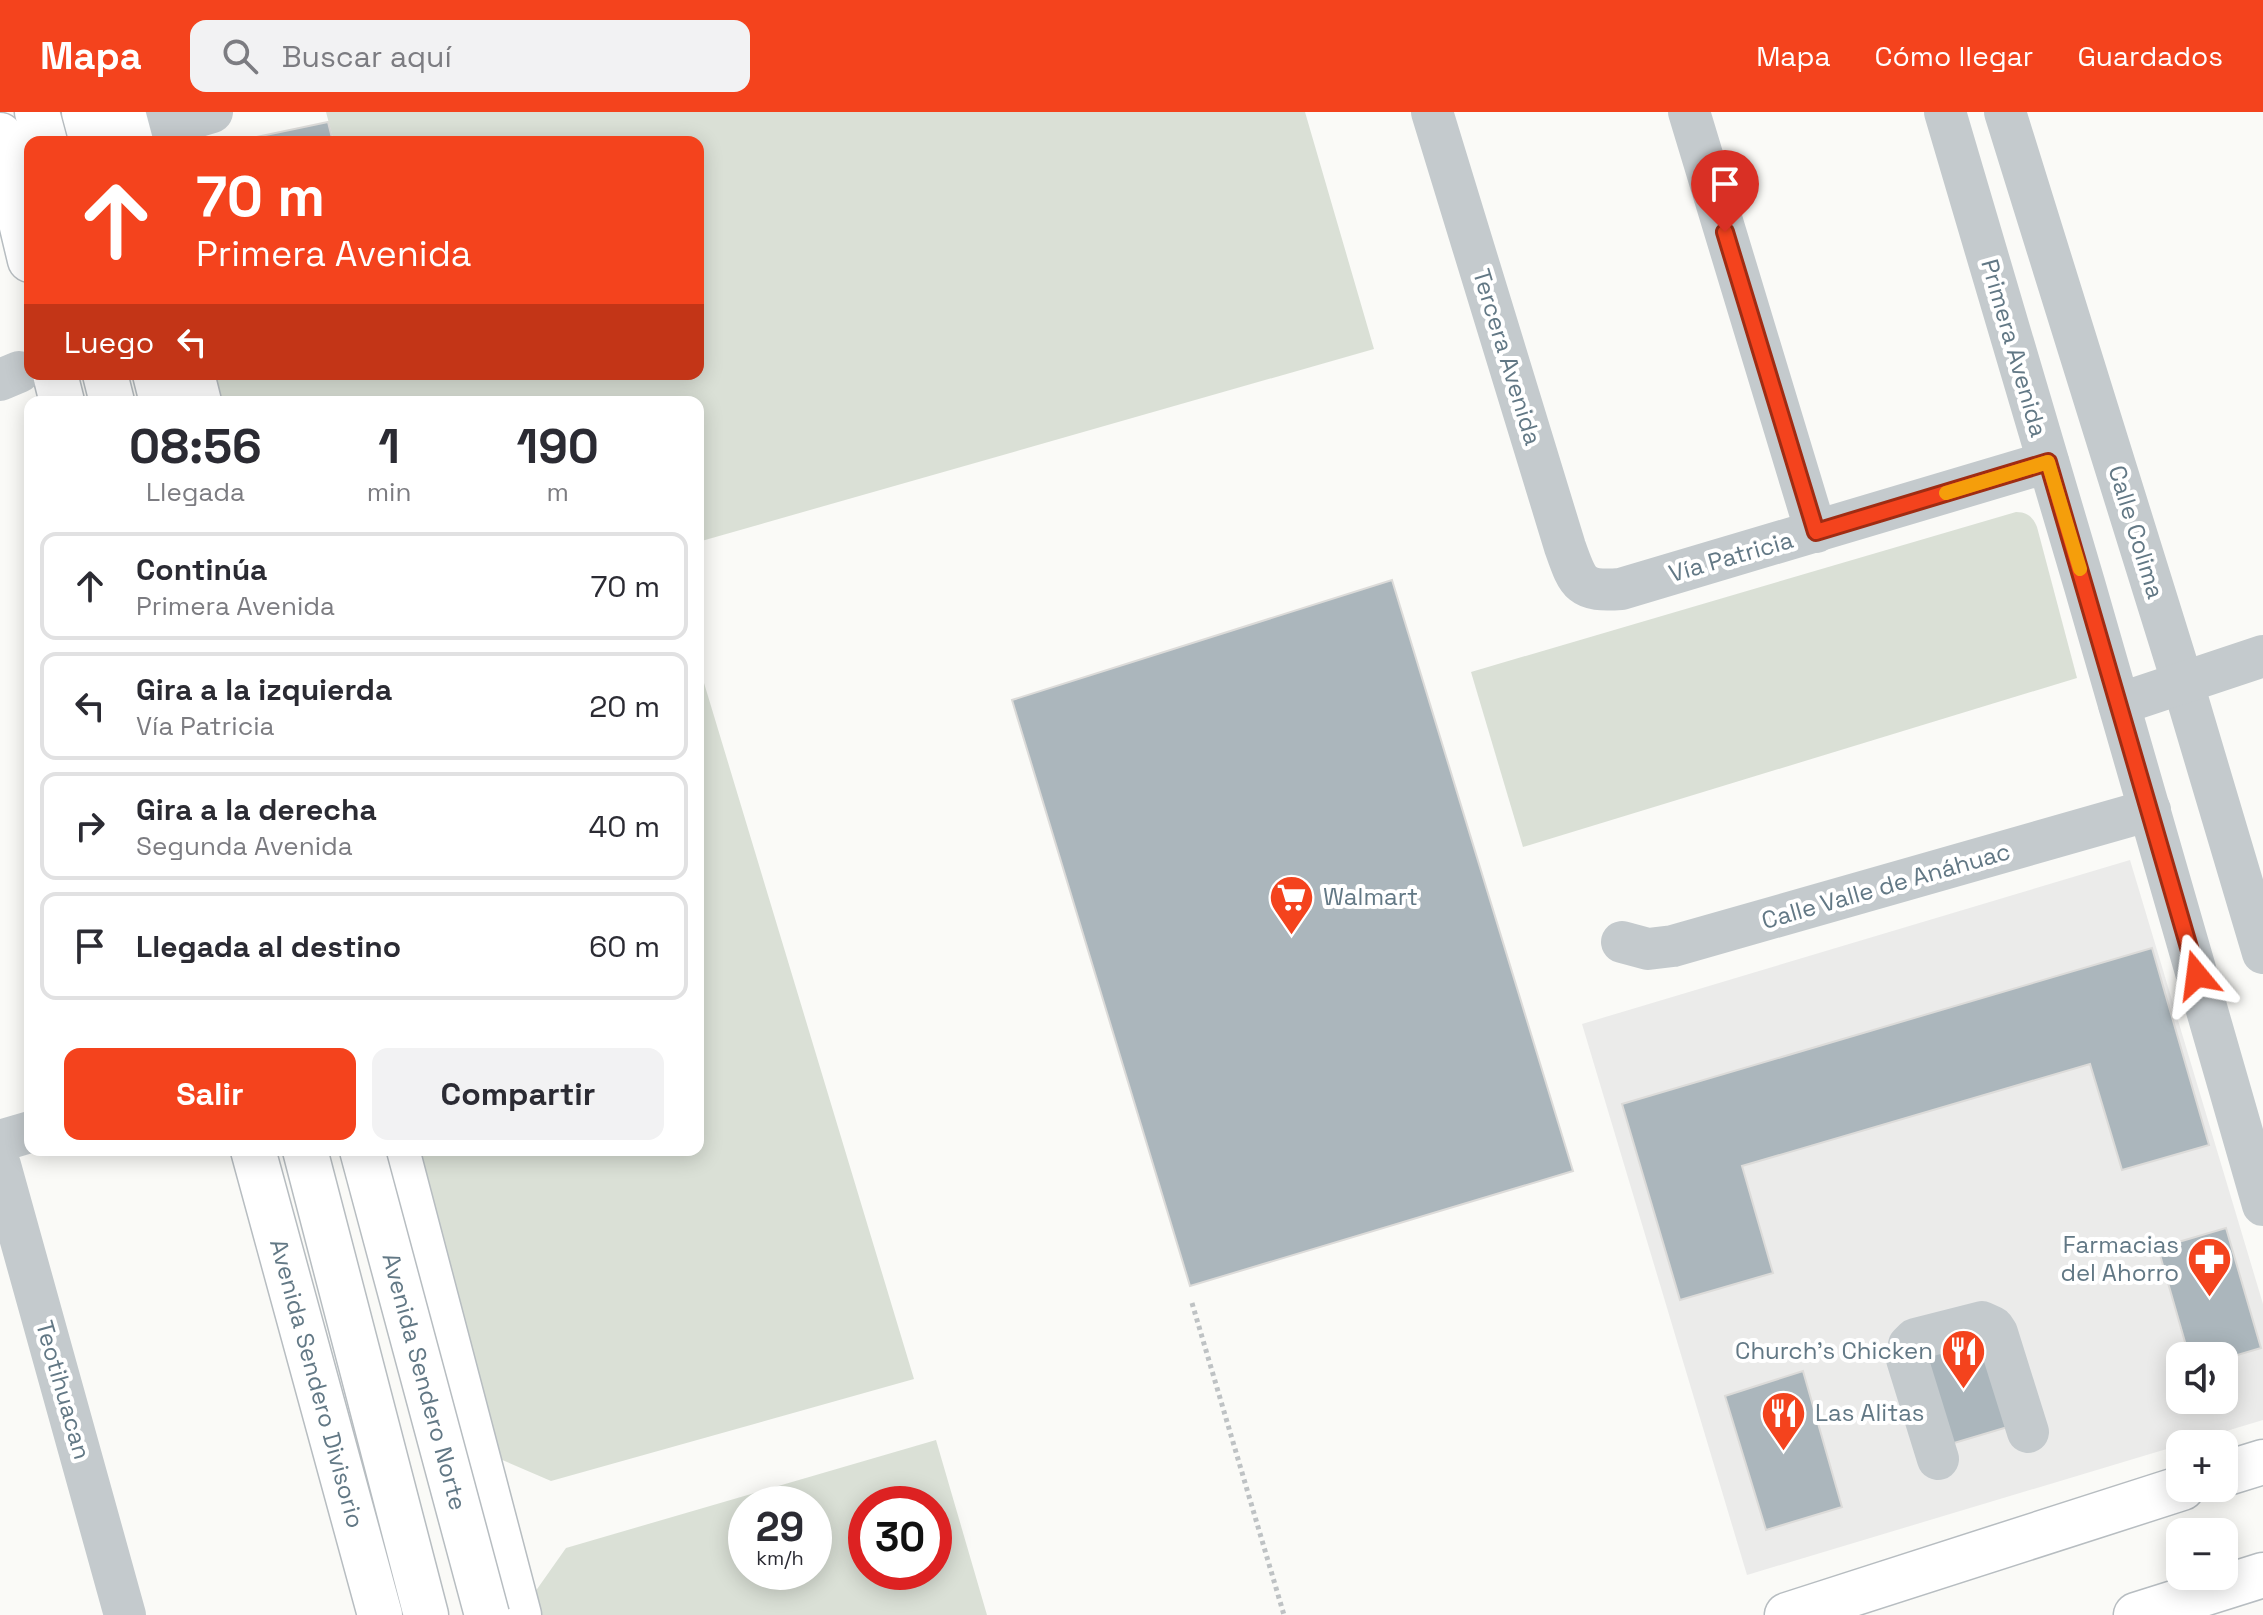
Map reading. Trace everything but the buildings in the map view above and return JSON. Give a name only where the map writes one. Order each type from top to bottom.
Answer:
[{"type":"main road","points":[[37,112],[43,136]]},
{"type":"main road","points":[[84,112],[118,135]]},
{"type":"main road","points":[[0,135],[24,218]]},
{"type":"main road","points":[[32,380],[54,396]]},
{"type":"main road","name":"Avenida Sendero Divisorio","points":[[255,1156],[380,1615]]},
{"type":"main road","points":[[307,1156],[426,1615]]},
{"type":"main road","name":"Avenida Sendero Norte","points":[[364,1156],[505,1604]]},
{"type":"main road","points":[[398,1156],[505,1604],[480,1615]]},
{"type":"main road","points":[[2238,1470],[2263,1462]]},
{"type":"main road","points":[[1787,1615],[2166,1493]]},
{"type":"main road","points":[[2136,1615],[2263,1575]]},
{"type":"street","points":[[118,135],[212,112]]},
{"type":"street","name":"Tercera Avenida","points":[[1432,112],[1565,547],[1582,584],[1597,591]]},
{"type":"street","points":[[1689,112],[1816,532]]},
{"type":"street","name":"Primera Avenida","points":[[1945,112],[2263,1205]]},
{"type":"street","name":"Calle Colima","points":[[2005,112],[2183,684],[2263,953]]},
{"type":"street","name":"Vía Patricia","points":[[1597,591],[1621,589],[2048,462]]},
{"type":"street","points":[[2119,704],[2263,656]]},
{"type":"street","name":"Calle Valle de Anáhuac","points":[[1622,942],[1648,949],[1673,946],[2150,810]]},
{"type":"street","points":[[0,1141],[24,1134]]},
{"type":"street","name":"Teotihuacan","points":[[0,1165],[125,1615]]},
{"type":"street","points":[[1938,1459],[1907,1359],[1909,1345],[1915,1339],[1982,1322],[1993,1327],[2028,1432]]},
{"type":"path","points":[[1192,1303],[1284,1615]]},
{"type":"shaded area","points":[[326,112],[1305,112],[1374,349],[704,540],[704,396],[218,396],[214,380],[704,380],[704,136],[332,136]]},
{"type":"shaded area","points":[[2016,512],[2029,516],[2037,527],[2077,678],[1523,847],[1471,672]]},
{"type":"shaded area","points":[[704,683],[914,1379],[551,1481],[493,1456],[416,1156],[704,1156]]},
{"type":"shaded area","points":[[2130,860],[2263,1304],[2263,1420],[2230,1430],[2166,1430],[2166,1449],[1747,1575],[1582,1024]]},
{"type":"shaded area","points":[[936,1440],[949,1486],[848,1486],[848,1590],[952,1590],[952,1495],[987,1615],[541,1615],[535,1592],[566,1548],[728,1501],[728,1590],[832,1590],[832,1486],[778,1486]]},
{"type":"slow traffic","points":[[1946,493],[2048,462],[2080,569]]},
{"type":"place","name":"Walmart","points":[[1292,936]]},
{"type":"place","name":"Farmacias del Ahorro","points":[[2210,1298]]},
{"type":"place","name":"Church's Chicken","points":[[1964,1390]]},
{"type":"place","name":"Las Alitas","points":[[1784,1452]]},
{"type":"route","points":[[1725,232],[1816,532],[2048,462],[2197,975]]}]
